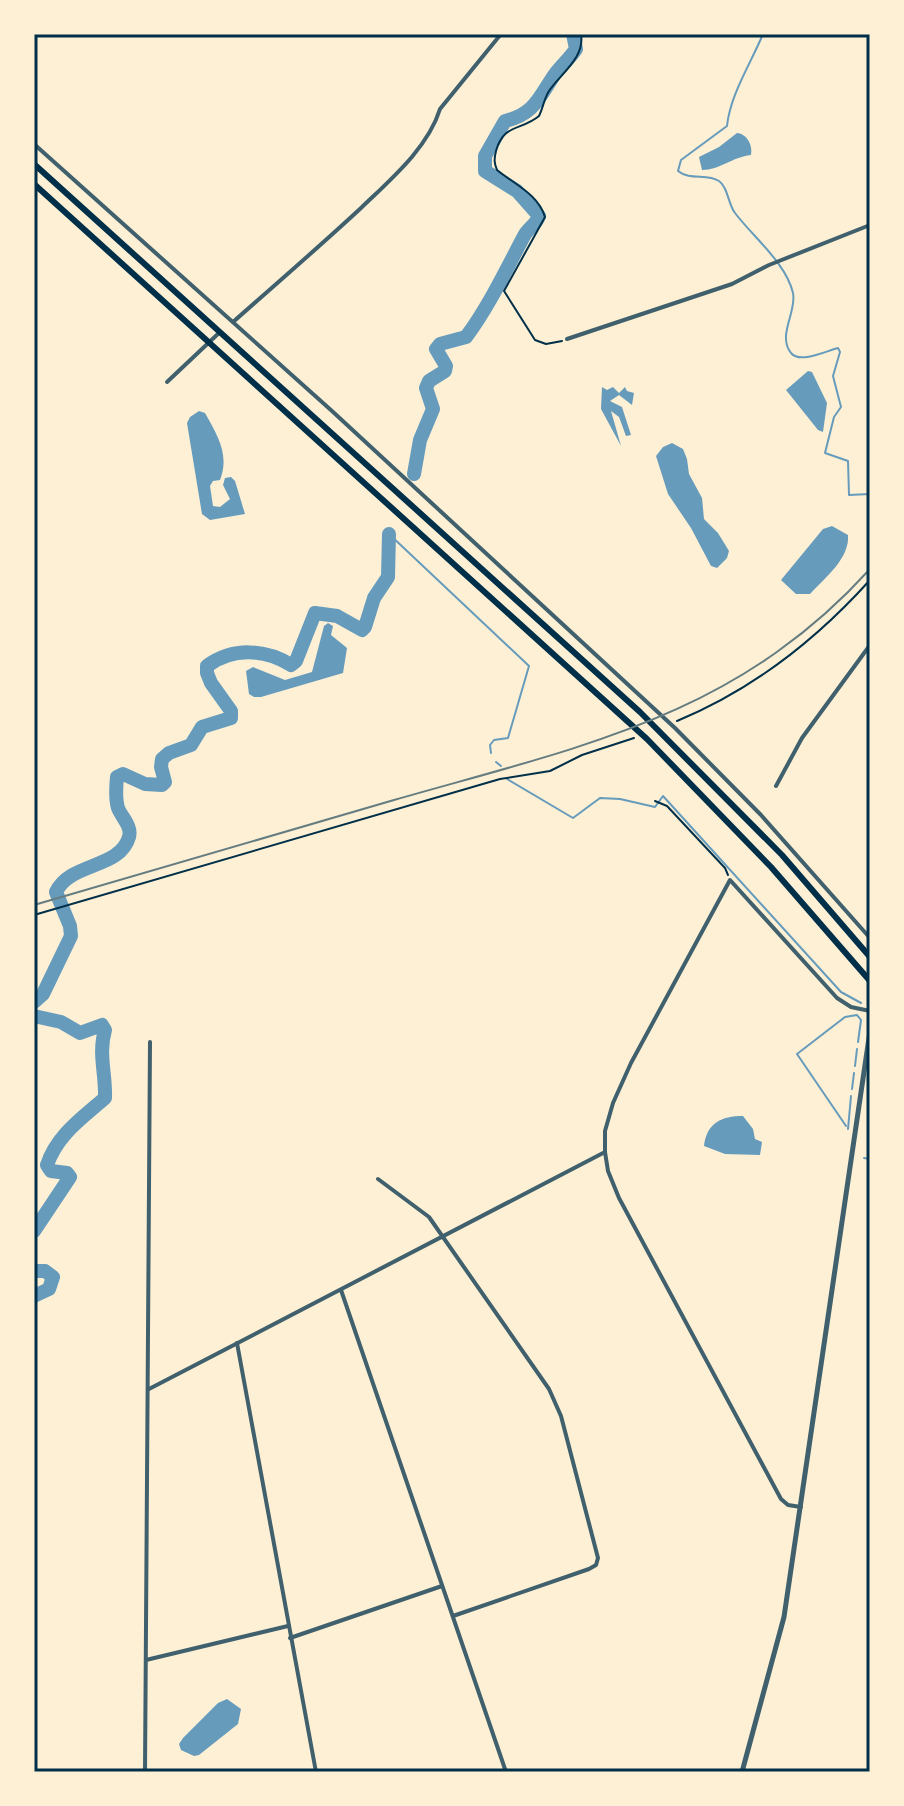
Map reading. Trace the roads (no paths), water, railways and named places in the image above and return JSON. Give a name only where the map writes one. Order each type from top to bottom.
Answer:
[{"type":"highway","points":[[34,164],[663,733],[782,855],[870,956]]},
{"type":"highway","points":[[34,184],[644,737],[771,867],[868,979]]},
{"type":"street","points":[[233,322],[292,273],[396,174],[430,130],[440,109],[501,34]]},
{"type":"street","points":[[34,144],[332,411],[675,728],[761,815],[870,938]]},
{"type":"street","points":[[567,339],[732,284],[870,225]]},
{"type":"street","points":[[167,382],[220,332]]},
{"type":"street","points":[[776,786],[802,738],[870,645]]},
{"type":"street","points":[[801,1507],[788,1505],[781,1499],[619,1198],[608,1171],[605,1131],[619,1087],[730,880],[837,998],[851,1007],[869,1011]]},
{"type":"street","points":[[742,1772],[781,1630],[870,1031]]},
{"type":"street","points":[[145,1772],[150,1042]]},
{"type":"street","points":[[148,1389],[605,1152]]},
{"type":"street","points":[[378,1179],[422,1210],[549,1389],[561,1416],[598,1558],[596,1565],[589,1569],[453,1616]]},
{"type":"street","points":[[340,1289],[506,1772]]},
{"type":"street","points":[[237,1343],[316,1772]]},
{"type":"street","points":[[290,1638],[442,1586]]},
{"type":"street","points":[[145,1660],[288,1626]]},
{"type":"water","points":[[737,133],[744,135],[748,141],[751,155],[702,170],[699,157]]},
{"type":"water","points":[[808,371],[812,372],[827,403],[823,432],[818,430],[786,390]]},
{"type":"water","points":[[602,387],[607,390],[613,387],[619,393],[625,387],[634,393],[632,405],[619,395],[610,401],[622,407],[631,435],[626,436],[619,417],[611,411],[621,446],[601,409]]},
{"type":"water","points":[[199,411],[205,413],[223,453],[220,480],[213,481],[210,486],[213,506],[220,507],[230,499],[223,485],[225,478],[231,477],[245,514],[210,520],[202,514],[187,423]]},
{"type":"water","points":[[672,443],[683,449],[689,474],[702,498],[704,519],[718,533],[729,551],[727,558],[717,568],[711,566],[668,494],[656,456],[663,447]]},
{"type":"water","points":[[832,526],[848,535],[841,560],[810,594],[796,594],[781,580],[823,529]]},
{"type":"water","points":[[328,623],[333,626],[331,635],[347,648],[343,673],[261,697],[249,694],[246,671],[253,667],[285,680],[312,672],[324,626]]},
{"type":"water","points":[[743,1116],[753,1129],[755,1139],[762,1142],[760,1155],[725,1154],[704,1146],[708,1132],[716,1122]]},
{"type":"water","points":[[227,1699],[241,1709],[238,1724],[199,1755],[181,1750],[179,1744],[183,1738],[218,1703]]},
{"type":"waterway","points":[[414,474],[420,440],[433,409],[426,388],[429,381],[445,371],[446,366],[436,349],[440,344],[466,337],[539,216],[517,191],[485,171],[485,156],[505,121],[530,109],[574,52],[573,34]]},
{"type":"waterway","points":[[763,34],[737,91],[727,126],[681,160],[678,171],[688,176],[719,181],[735,213],[784,271],[793,293],[786,339],[791,353],[807,357],[838,348],[840,352],[833,376],[841,407],[834,417],[825,453],[848,461],[849,495],[870,494]]},
{"type":"waterway","points":[[389,534],[529,666],[508,738],[494,740],[490,745],[491,753]]},
{"type":"waterway","points":[[34,1002],[43,994],[71,936],[56,892],[72,875],[116,855],[129,837],[128,826],[117,804],[117,777],[123,774],[145,784],[162,785],[165,782],[162,759],[191,745],[202,727],[231,718],[231,711],[211,683],[207,666],[227,656],[249,652],[271,656],[291,665],[296,661],[315,613],[337,616],[362,630],[374,598],[388,577],[389,534]]},
{"type":"waterway","points":[[496,762],[501,766]]},
{"type":"waterway","points":[[507,779],[573,818],[600,798],[655,807],[663,796],[841,992],[861,1003]]},
{"type":"waterway","points":[[846,1126],[797,1054],[845,1017],[857,1015],[861,1020],[858,1042]]},
{"type":"waterway","points":[[34,1016],[61,1022],[80,1033],[102,1025],[105,1030],[102,1047],[105,1098],[71,1128],[51,1154],[47,1165],[51,1171],[67,1173],[70,1177],[34,1231]]},
{"type":"waterway","points":[[855,1066],[857,1049]]},
{"type":"waterway","points":[[852,1089],[854,1073]]},
{"type":"waterway","points":[[848,1129],[851,1096]]},
{"type":"waterway","points":[[864,1158],[870,1159]]},
{"type":"waterway","points":[[34,1271],[45,1271],[53,1277],[49,1289],[34,1296]]},
{"type":"railway","points":[[34,905],[527,762],[650,720],[709,694],[765,660],[818,620],[870,569]]}]
